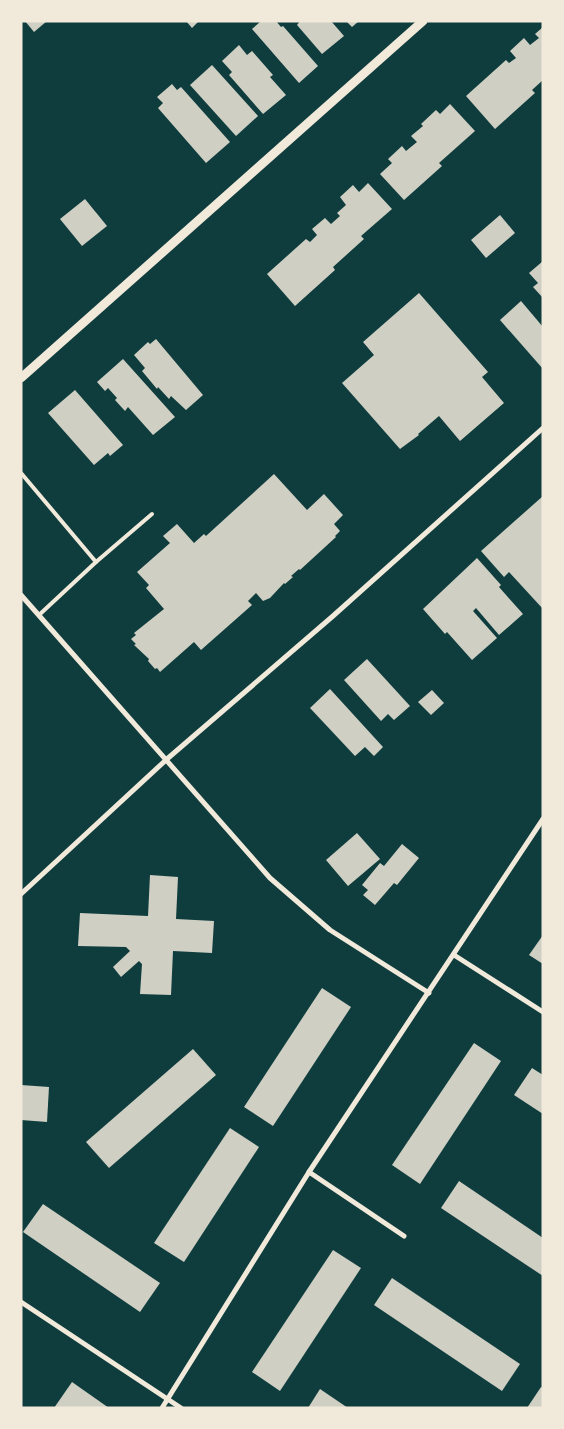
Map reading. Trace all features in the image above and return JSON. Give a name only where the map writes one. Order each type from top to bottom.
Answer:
[{"type":"street","points":[[21,378],[423,21]]},
{"type":"street","points":[[21,894],[167,760],[333,616],[543,428]]},
{"type":"street","points":[[21,595],[270,878],[330,930],[428,993]]},
{"type":"street","points":[[162,1408],[309,1172],[543,819]]},
{"type":"street","points":[[454,955],[543,1012]]},
{"type":"street","points":[[309,1172],[404,1236]]},
{"type":"street","points":[[21,1302],[181,1408]]},
{"type":"lane","points":[[21,473],[96,562]]},
{"type":"lane","points":[[39,615],[96,562],[152,514]]},
{"type":"building","points":[[25,21],[47,21],[34,32]]},
{"type":"building","points":[[186,21],[199,21],[192,28]]},
{"type":"building","points":[[261,21],[276,21],[281,27],[283,26],[318,66],[299,83],[252,29]]},
{"type":"building","points":[[300,21],[331,21],[344,36],[322,54],[297,25]]},
{"type":"building","points":[[346,21],[359,21],[352,27]]},
{"type":"building","points":[[543,27],[543,80],[532,90],[535,93],[495,129],[466,96],[506,60],[509,63],[516,58],[510,51],[524,38],[530,45],[539,38],[535,34]]},
{"type":"building","points":[[239,45],[247,55],[252,51],[273,75],[270,77],[286,95],[263,114],[229,75],[232,72],[222,61]]},
{"type":"building","points":[[212,65],[258,116],[236,136],[190,85]]},
{"type":"building","points":[[172,84],[177,90],[181,87],[230,142],[206,163],[158,108],[163,103],[157,97]]},
{"type":"building","points":[[450,104],[475,131],[439,163],[442,166],[404,200],[380,174],[392,163],[388,159],[402,146],[406,151],[417,142],[411,136],[423,126],[421,124],[436,110],[440,114]]},
{"type":"building","points":[[368,183],[392,209],[361,236],[364,239],[333,267],[335,270],[295,306],[267,274],[306,239],[310,242],[317,235],[312,229],[325,218],[331,224],[340,216],[337,213],[346,205],[340,197],[353,185],[359,192]]},
{"type":"building","points":[[85,199],[107,226],[82,246],[60,219]]},
{"type":"building","points":[[500,215],[515,233],[486,258],[471,240]]},
{"type":"building","points":[[543,261],[543,298],[533,287],[538,283],[529,273]]},
{"type":"building","points":[[419,293],[488,372],[482,377],[504,403],[460,441],[439,416],[419,435],[400,449],[342,383],[374,355],[363,342]]},
{"type":"building","points":[[521,301],[543,327],[543,369],[500,320]]},
{"type":"building","points":[[156,339],[203,395],[186,410],[171,396],[169,399],[158,387],[157,389],[142,371],[145,368],[134,355],[148,342],[150,344]]},
{"type":"building","points":[[123,359],[175,417],[153,435],[128,407],[125,411],[115,400],[117,398],[108,388],[105,391],[97,382]]},
{"type":"building","points":[[75,390],[123,445],[110,456],[108,453],[94,465],[48,413]]},
{"type":"building","points":[[274,474],[307,510],[324,494],[343,515],[334,524],[340,531],[336,537],[291,576],[293,577],[284,583],[270,598],[263,601],[256,593],[248,601],[252,605],[201,650],[194,642],[160,672],[157,668],[155,669],[148,661],[149,659],[134,645],[136,644],[131,639],[136,635],[134,633],[164,609],[146,588],[149,585],[137,572],[170,543],[163,536],[177,524],[194,543],[204,534],[206,536]]},
{"type":"building","points":[[543,496],[543,609],[509,572],[504,577],[481,551]]},
{"type":"building","points":[[477,558],[523,614],[499,635],[476,608],[473,611],[497,638],[472,660],[423,609]]},
{"type":"building","points":[[367,659],[410,706],[394,720],[388,714],[381,721],[344,680]]},
{"type":"building","points":[[330,689],[383,747],[374,756],[365,747],[355,756],[310,708]]},
{"type":"building","points":[[432,690],[444,703],[431,715],[418,702]]},
{"type":"building","points":[[357,833],[380,859],[348,886],[326,860]]},
{"type":"building","points":[[402,844],[419,858],[397,885],[394,883],[375,905],[363,895],[368,890],[362,885],[380,863],[384,866]]},
{"type":"building","points":[[150,875],[178,877],[176,919],[214,921],[212,953],[173,951],[171,995],[140,994],[142,964],[139,961],[121,977],[113,967],[130,951],[126,947],[78,946],[80,913],[148,916]]},
{"type":"building","points":[[543,935],[543,964],[529,955]]},
{"type":"building","points":[[322,988],[351,1007],[273,1126],[244,1107]]},
{"type":"building","points":[[474,1043],[501,1061],[420,1184],[392,1165]]},
{"type":"building","points":[[193,1049],[216,1075],[109,1168],[86,1142]]},
{"type":"building","points":[[532,1068],[543,1075],[543,1114],[514,1095]]},
{"type":"building","points":[[21,1085],[49,1087],[47,1122],[21,1120]]},
{"type":"building","points":[[230,1128],[259,1147],[184,1262],[154,1243]]},
{"type":"building","points":[[459,1181],[543,1238],[543,1276],[441,1208]]},
{"type":"building","points":[[43,1204],[160,1283],[140,1312],[23,1232]]},
{"type":"building","points":[[333,1250],[361,1268],[280,1391],[252,1372]]},
{"type":"building","points":[[392,1278],[520,1364],[502,1391],[374,1305]]},
{"type":"building","points":[[72,1382],[109,1408],[54,1408]]},
{"type":"building","points":[[541,1387],[543,1388],[543,1408],[527,1408]]},
{"type":"building","points":[[320,1389],[348,1408],[308,1408]]}]
